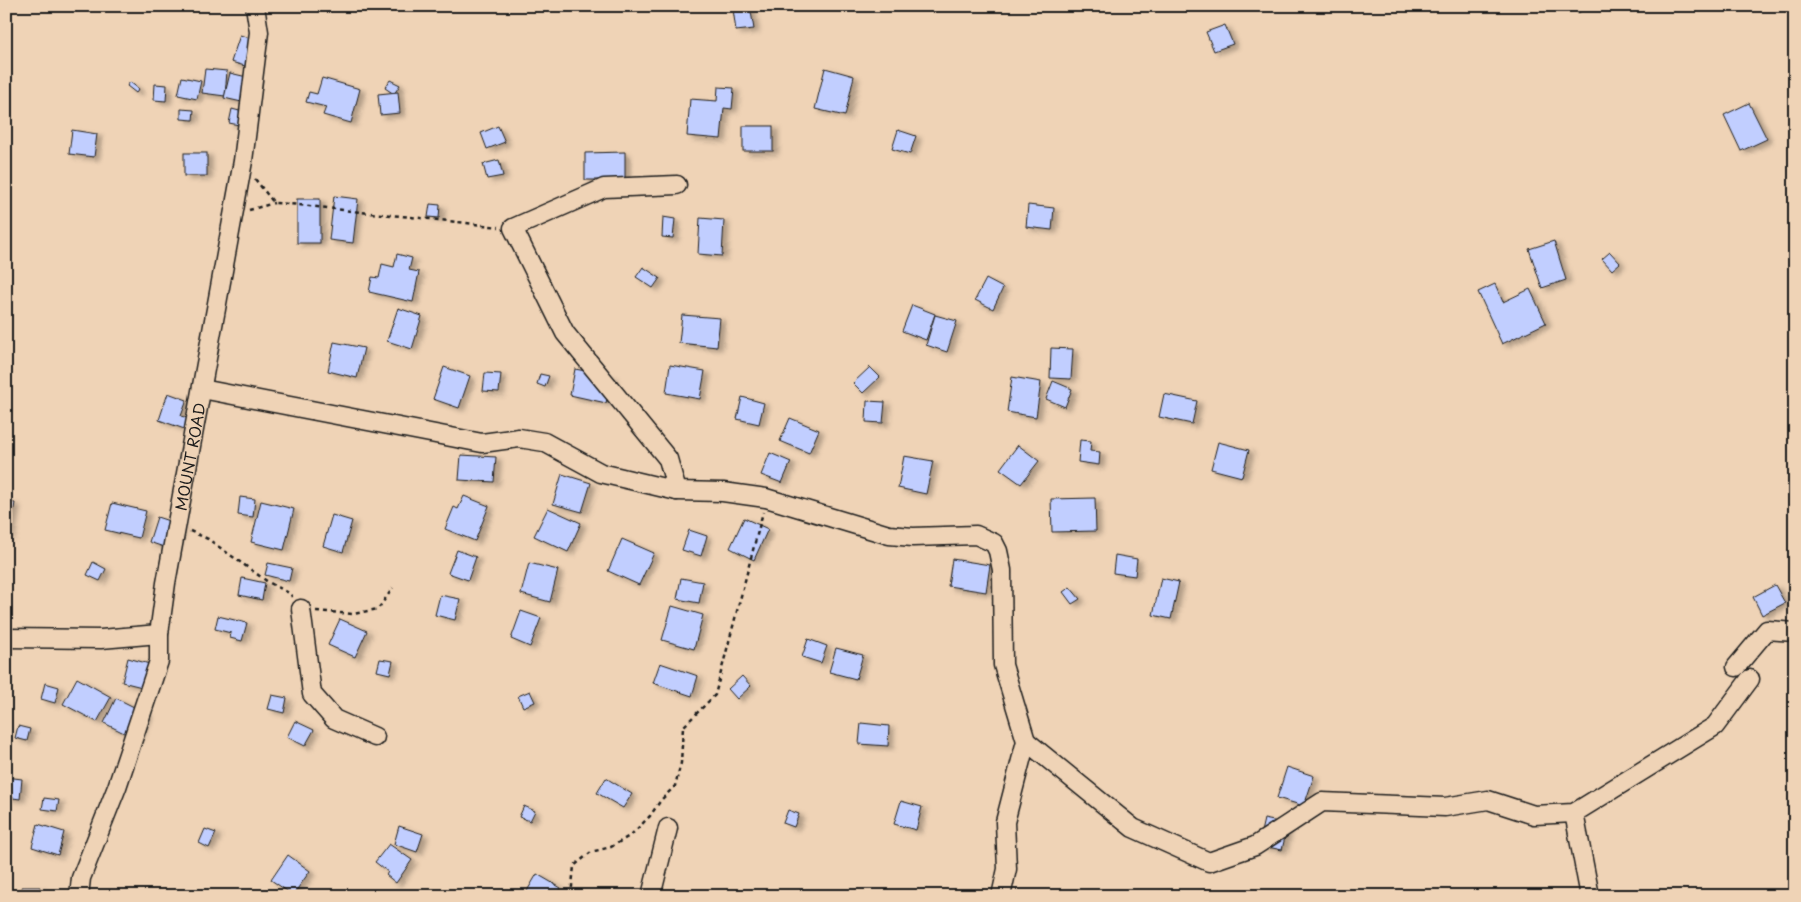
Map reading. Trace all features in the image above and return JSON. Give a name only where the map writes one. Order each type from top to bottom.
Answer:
[{"type":"street","name":"MOUNT ROAD","points":[[79,896],[81,878],[117,787],[159,661],[159,634],[166,583],[243,161],[259,32],[255,6]]},
{"type":"street","points":[[677,185],[604,188],[513,228],[565,333],[668,458],[677,491]]},
{"type":"street","points":[[202,389],[482,443],[519,438],[544,442],[601,473],[677,491],[723,492],[766,498],[889,535],[913,538],[976,535],[994,543],[998,551],[1002,570],[1003,665],[1026,741],[1005,822],[1007,869],[1001,896]]},
{"type":"street","points":[[301,609],[312,694],[334,719],[375,737]]},
{"type":"street","points":[[1736,667],[1768,630],[1795,632]]},
{"type":"street","points":[[6,638],[101,639],[159,634]]},
{"type":"street","points":[[1026,741],[1133,828],[1209,862],[1255,846],[1322,802],[1445,807],[1488,800],[1534,815],[1574,813],[1715,726],[1750,679]]},
{"type":"street","points":[[1574,813],[1590,896]]},
{"type":"street","points":[[656,893],[668,828]]},
{"type":"path","points":[[1577,13],[1587,6]]},
{"type":"path","points":[[243,161],[274,203]]},
{"type":"path","points":[[233,215],[274,203],[425,217],[513,228]]},
{"type":"path","points":[[571,896],[574,866],[591,852],[610,847],[631,835],[675,786],[681,763],[683,727],[715,695],[766,498]]},
{"type":"path","points":[[177,526],[208,539],[268,582],[291,594],[301,609],[353,614],[378,609],[393,588]]},
{"type":"building","points":[[750,6],[754,29],[736,31],[733,9]]},
{"type":"building","points":[[1225,25],[1233,44],[1214,51],[1206,32]]},
{"type":"building","points":[[240,35],[260,41],[252,68],[231,62]]},
{"type":"building","points":[[825,68],[854,76],[845,116],[815,109]]},
{"type":"building","points":[[205,69],[227,71],[225,96],[202,93]]},
{"type":"building","points":[[230,73],[251,78],[246,103],[224,98]]},
{"type":"building","points":[[182,77],[201,81],[197,99],[178,95]]},
{"type":"building","points":[[322,78],[360,89],[351,123],[323,115],[326,107],[306,102],[309,92],[317,94]]},
{"type":"building","points":[[390,80],[400,85],[394,94],[385,88]]},
{"type":"building","points":[[130,82],[139,89],[136,93],[127,86]]},
{"type":"building","points":[[155,84],[167,85],[166,101],[154,100]]},
{"type":"building","points":[[718,87],[734,88],[732,109],[724,108],[721,139],[687,136],[690,99],[717,101]]},
{"type":"building","points":[[398,92],[400,113],[380,115],[378,94]]},
{"type":"building","points":[[1749,103],[1767,139],[1741,151],[1724,115]]},
{"type":"building","points":[[181,109],[194,110],[193,120],[181,119]]},
{"type":"building","points":[[232,109],[247,113],[244,126],[229,123]]},
{"type":"building","points":[[498,126],[505,142],[487,149],[481,133]]},
{"type":"building","points":[[743,126],[773,126],[773,151],[743,151]]},
{"type":"building","points":[[72,130],[97,134],[94,157],[69,154]]},
{"type":"building","points":[[898,130],[916,136],[910,154],[892,149]]},
{"type":"building","points":[[625,152],[625,180],[585,180],[585,153]]},
{"type":"building","points":[[184,153],[207,153],[207,176],[184,176]]},
{"type":"building","points":[[499,160],[503,176],[487,179],[483,164]]},
{"type":"building","points":[[334,196],[358,199],[353,243],[329,240]]},
{"type":"building","points":[[297,199],[320,199],[320,243],[297,243]]},
{"type":"building","points":[[430,204],[440,205],[439,218],[428,217]]},
{"type":"building","points":[[1028,205],[1054,208],[1052,230],[1026,227]]},
{"type":"building","points":[[663,217],[675,219],[673,238],[662,237]]},
{"type":"building","points":[[700,218],[724,220],[722,256],[698,254]]},
{"type":"building","points":[[1554,241],[1566,280],[1542,288],[1529,249]]},
{"type":"building","points":[[1610,252],[1620,263],[1612,270],[1602,259]]},
{"type":"building","points":[[397,254],[412,258],[409,270],[419,272],[413,302],[369,292],[372,277],[379,278],[382,264],[394,267]]},
{"type":"building","points":[[643,267],[660,278],[653,288],[636,277]]},
{"type":"building","points":[[986,279],[1003,288],[993,309],[975,300]]},
{"type":"building","points":[[1495,284],[1503,302],[1530,289],[1546,323],[1502,344],[1478,292]]},
{"type":"building","points":[[912,305],[935,314],[926,340],[902,331]]},
{"type":"building","points":[[398,308],[422,316],[412,349],[387,341]]},
{"type":"building","points":[[682,315],[720,318],[717,347],[679,343]]},
{"type":"building","points":[[935,315],[957,321],[947,352],[926,345]]},
{"type":"building","points":[[334,342],[364,348],[357,378],[328,371]]},
{"type":"building","points":[[1051,348],[1073,349],[1071,379],[1050,378]]},
{"type":"building","points":[[670,365],[705,371],[700,399],[666,393]]},
{"type":"building","points":[[444,367],[470,376],[459,408],[433,399]]},
{"type":"building","points":[[870,367],[880,377],[863,393],[853,383]]},
{"type":"building","points":[[575,369],[612,376],[606,403],[570,395]]},
{"type":"building","points":[[485,373],[501,374],[499,392],[483,391]]},
{"type":"building","points":[[540,374],[549,376],[545,387],[537,384]]},
{"type":"building","points":[[1012,377],[1041,382],[1036,417],[1007,412]]},
{"type":"building","points":[[1053,381],[1072,389],[1065,407],[1046,399]]},
{"type":"building","points":[[168,393],[187,400],[181,416],[194,420],[190,431],[159,420]]},
{"type":"building","points":[[1164,394],[1197,401],[1192,424],[1159,417]]},
{"type":"building","points":[[742,397],[764,403],[759,424],[737,419]]},
{"type":"building","points":[[867,401],[885,402],[883,423],[866,422]]},
{"type":"building","points":[[790,418],[819,430],[809,453],[780,441]]},
{"type":"building","points":[[1080,440],[1091,441],[1090,451],[1100,452],[1099,465],[1078,462]]},
{"type":"building","points":[[1218,442],[1249,450],[1242,477],[1211,469]]},
{"type":"building","points":[[1018,445],[1039,461],[1021,484],[1000,469]]},
{"type":"building","points":[[770,453],[791,462],[782,483],[761,475]]},
{"type":"building","points":[[461,455],[496,457],[494,482],[459,480]]},
{"type":"building","points":[[904,456],[933,461],[926,494],[898,488]]},
{"type":"building","points":[[562,474],[591,483],[582,512],[553,504]]},
{"type":"building","points":[[464,496],[489,506],[475,541],[445,529],[454,507],[458,509]]},
{"type":"building","points":[[240,497],[255,499],[253,517],[238,515]]},
{"type":"building","points":[[1095,498],[1096,531],[1052,532],[1051,499]]},
{"type":"building","points":[[261,501],[294,509],[284,550],[251,542]]},
{"type":"building","points":[[6,502],[15,503],[9,536],[6,535]]},
{"type":"building","points":[[112,503],[146,511],[139,538],[105,530]]},
{"type":"building","points":[[548,508],[581,523],[568,552],[534,536]]},
{"type":"building","points":[[332,515],[352,521],[343,552],[323,546]]},
{"type":"building","points":[[157,517],[181,525],[173,550],[149,542]]},
{"type":"building","points":[[744,518],[768,529],[754,560],[730,548]]},
{"type":"building","points":[[689,530],[707,536],[701,556],[682,550]]},
{"type":"building","points":[[622,539],[654,553],[639,585],[608,571]]},
{"type":"building","points":[[457,550],[476,557],[468,580],[448,573]]},
{"type":"building","points":[[1115,555],[1137,559],[1135,576],[1113,573]]},
{"type":"building","points":[[952,559],[990,565],[986,592],[948,586]]},
{"type":"building","points":[[93,562],[106,569],[100,581],[87,575]]},
{"type":"building","points":[[268,563],[292,568],[289,581],[265,575]]},
{"type":"building","points":[[529,563],[558,570],[550,602],[521,594]]},
{"type":"building","points":[[242,578],[265,583],[262,600],[239,595]]},
{"type":"building","points":[[681,578],[703,582],[699,603],[677,599]]},
{"type":"building","points":[[1161,578],[1179,582],[1171,619],[1153,615]]},
{"type":"building","points":[[1775,585],[1785,603],[1762,615],[1753,597]]},
{"type":"building","points":[[1070,587],[1080,599],[1072,604],[1063,592]]},
{"type":"building","points":[[440,595],[460,599],[455,620],[435,615]]},
{"type":"building","points":[[672,606],[703,615],[694,649],[662,640]]},
{"type":"building","points":[[521,611],[541,618],[530,647],[511,639]]},
{"type":"building","points":[[218,616],[247,623],[242,641],[230,638],[231,633],[215,629]]},
{"type":"building","points":[[340,619],[367,631],[355,657],[328,645]]},
{"type":"building","points":[[808,639],[827,646],[821,663],[802,657]]},
{"type":"building","points":[[836,648],[863,655],[856,679],[829,672]]},
{"type":"building","points":[[128,658],[157,666],[150,689],[122,682]]},
{"type":"building","points":[[380,659],[393,661],[390,674],[377,671]]},
{"type":"building","points":[[660,663],[698,676],[692,696],[653,683]]},
{"type":"building","points":[[742,676],[751,686],[737,699],[728,689]]},
{"type":"building","points":[[77,678],[111,697],[97,722],[63,704]]},
{"type":"building","points":[[45,683],[59,687],[55,703],[41,699]]},
{"type":"building","points":[[530,691],[535,702],[523,707],[518,696]]},
{"type":"building","points":[[272,695],[287,698],[284,713],[268,709]]},
{"type":"building","points":[[116,698],[148,714],[136,739],[104,723]]},
{"type":"building","points":[[295,721],[314,730],[305,746],[287,737]]},
{"type":"building","points":[[861,723],[889,726],[888,746],[859,744]]},
{"type":"building","points":[[18,726],[30,729],[27,741],[15,738]]},
{"type":"building","points":[[1287,767],[1314,776],[1304,806],[1277,798]]},
{"type":"building","points":[[6,777],[22,779],[20,799],[6,797]]},
{"type":"building","points":[[606,778],[632,794],[623,808],[597,793]]},
{"type":"building","points":[[44,798],[59,800],[57,811],[42,809]]},
{"type":"building","points":[[901,801],[922,807],[916,830],[894,824]]},
{"type":"building","points":[[524,806],[535,811],[530,821],[519,817]]},
{"type":"building","points":[[788,810],[799,814],[794,827],[783,823]]},
{"type":"building","points":[[1264,819],[1288,824],[1282,850],[1258,845]]},
{"type":"building","points":[[38,824],[64,832],[58,855],[32,847]]},
{"type":"building","points":[[399,826],[423,834],[417,852],[394,844]]},
{"type":"building","points":[[205,829],[216,833],[209,848],[199,843]]},
{"type":"building","points":[[389,844],[412,860],[396,883],[386,875],[388,872],[375,862]]},
{"type":"building","points":[[288,855],[310,871],[293,895],[271,880]]},
{"type":"building","points":[[537,874],[561,888],[557,896],[535,896],[527,891]]},
{"type":"building","points":[[22,887],[40,887],[40,896],[23,896]]}]
